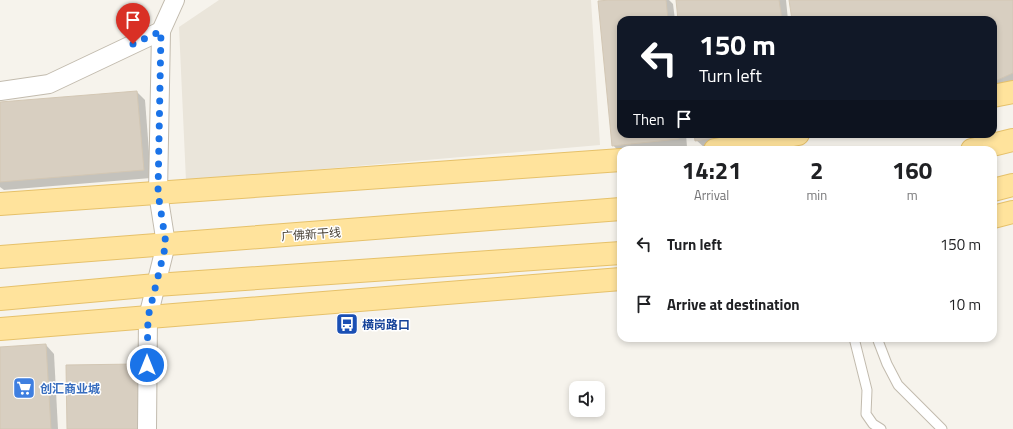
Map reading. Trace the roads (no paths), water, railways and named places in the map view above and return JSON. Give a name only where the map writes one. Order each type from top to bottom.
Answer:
[{"type":"main road","points":[[997,95],[1013,92]]},
{"type":"main road","points":[[736,146],[777,138]]},
{"type":"main road","points":[[988,146],[1013,140]]},
{"type":"main road","points":[[0,204],[617,160]]},
{"type":"main road","points":[[997,189],[1013,185]]},
{"type":"main road","name":"广佛新干线","points":[[0,257],[617,209]]},
{"type":"main road","points":[[997,216],[1013,212]]},
{"type":"main road","points":[[0,299],[156,285],[617,253]]},
{"type":"main road","points":[[0,329],[617,279]]},
{"type":"street","points":[[147,429],[148,317],[166,244],[158,193],[161,31],[175,0]]},
{"type":"street","points":[[0,91],[49,84],[161,31]]},
{"type":"lane","points":[[855,342],[867,390],[866,414],[874,427]]},
{"type":"lane","points":[[879,342],[887,364],[898,385],[942,429]]},
{"type":"place","name":"横岗路口","points":[[347,324]]},
{"type":"place","name":"创汇商业城","points":[[24,388]]}]
